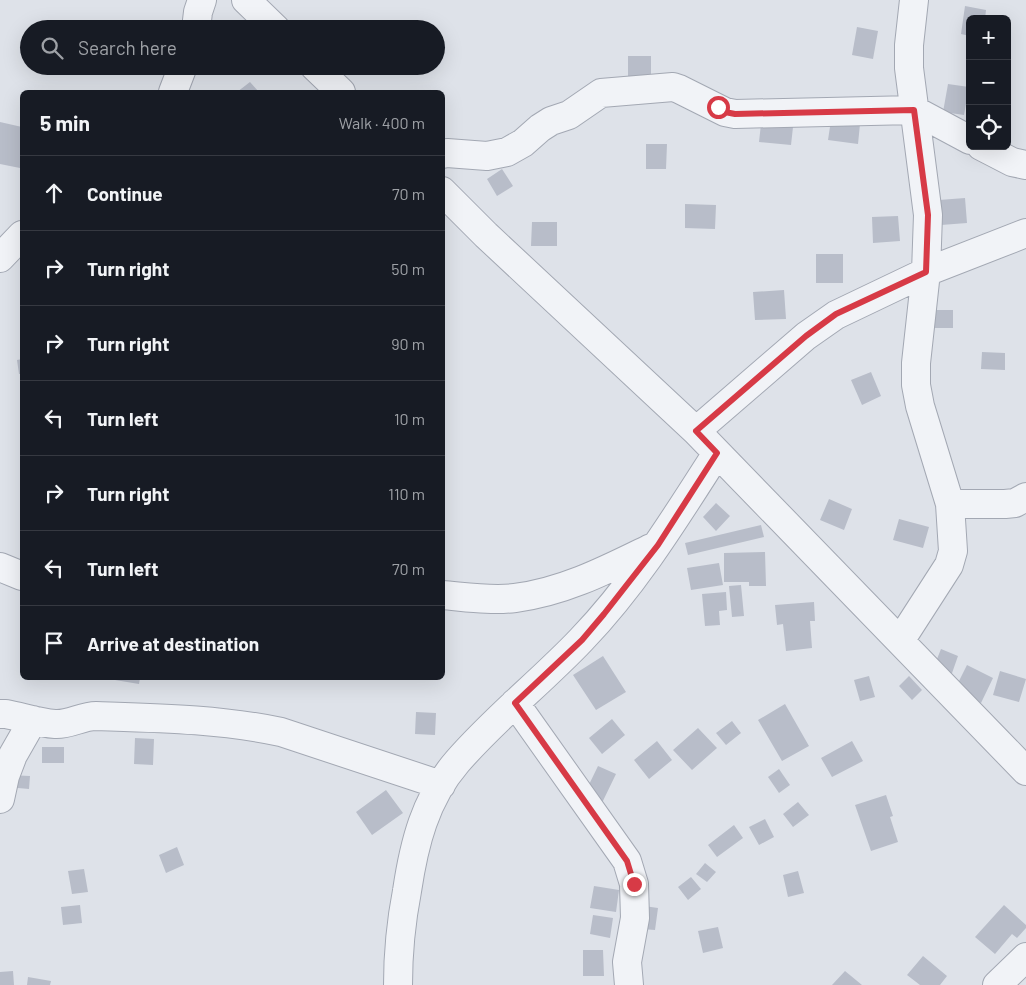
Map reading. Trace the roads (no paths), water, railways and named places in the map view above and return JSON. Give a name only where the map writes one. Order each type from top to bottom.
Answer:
[{"type":"street","points":[[197,20],[202,0]]},
{"type":"street","points":[[246,0],[267,20]]},
{"type":"street","points":[[900,641],[949,565],[953,551],[950,504],[920,406],[916,385],[916,364],[926,272],[928,215],[909,68],[909,45],[914,0]]},
{"type":"street","points":[[174,90],[180,75]]},
{"type":"street","points":[[323,75],[339,90]]},
{"type":"street","points":[[445,153],[487,156],[507,152],[523,143],[540,128],[569,115],[601,92],[673,87],[679,88],[725,112],[735,114],[914,110],[966,138]]},
{"type":"street","points":[[989,150],[1012,162],[1026,165]]},
{"type":"street","points":[[445,194],[696,431],[1026,771]]},
{"type":"street","points":[[696,431],[806,336],[836,314],[926,272],[1026,233]]},
{"type":"street","points":[[0,258],[20,237]]},
{"type":"street","points":[[398,985],[400,931],[414,848],[430,802],[456,763],[515,703],[582,640],[658,545],[717,453]]},
{"type":"street","points":[[950,504],[1005,504],[1015,502],[1026,496]]},
{"type":"street","points":[[445,595],[514,598],[550,591],[595,575],[658,545]]},
{"type":"street","points":[[0,567],[20,575]]},
{"type":"street","points":[[515,703],[627,861],[634,884],[635,918],[627,962],[629,985]]},
{"type":"street","points":[[0,714],[55,724],[69,723],[93,716],[201,720],[258,726],[441,785]]},
{"type":"street","points":[[0,799],[5,776],[13,755],[33,720]]},
{"type":"street","points":[[997,985],[1026,957]]}]
